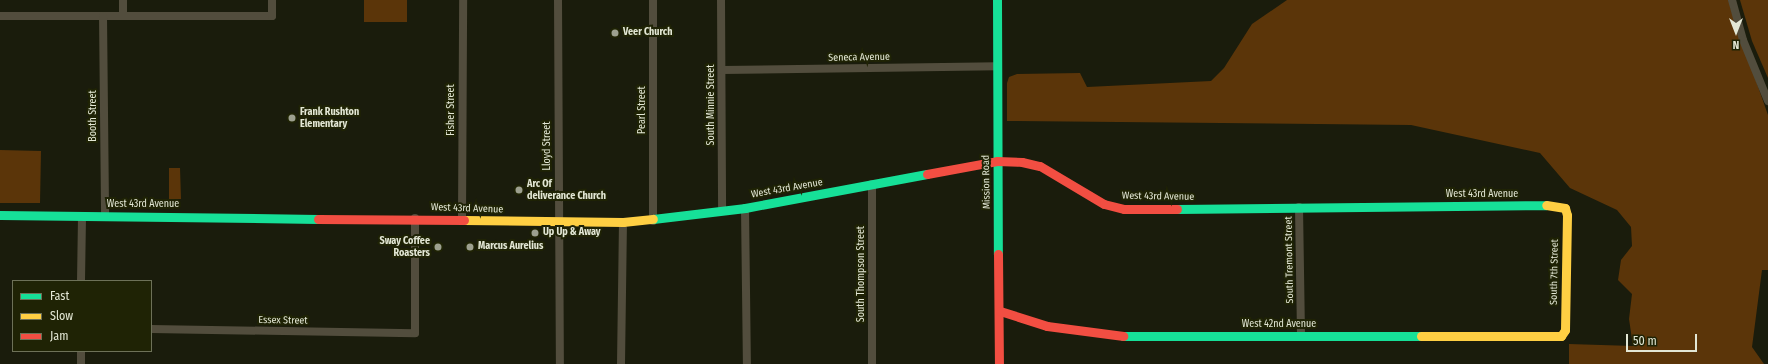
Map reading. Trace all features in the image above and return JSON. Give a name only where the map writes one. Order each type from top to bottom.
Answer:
[{"type":"street","points":[[122,16],[123,0]]},
{"type":"street","points":[[0,16],[272,16],[272,0]]},
{"type":"street","name":"Fisher Street","points":[[462,0],[462,220]]},
{"type":"street","name":"Lloyd Street","points":[[558,0],[558,212],[561,223],[560,364]]},
{"type":"street","name":"Pearl Street","points":[[653,0],[654,220]]},
{"type":"street","name":"South Minnie Street","points":[[721,0],[722,211]]},
{"type":"street","name":"Mission Road","points":[[997,0],[997,162],[1000,311],[999,364]]},
{"type":"street","points":[[1732,0],[1743,40],[1768,101]]},
{"type":"street","name":"Booth Street","points":[[103,16],[105,215]]},
{"type":"street","name":"Seneca Avenue","points":[[722,70],[997,66]]},
{"type":"street","name":"West 43rd Avenue","points":[[0,215],[414,218],[561,223],[622,222],[654,220],[745,208],[997,162],[1022,162],[1040,166],[1104,204],[1124,209],[1557,206],[1565,208]]},
{"type":"street","name":"South Thompson Street","points":[[872,184],[872,364]]},
{"type":"street","name":"South Tremont Street","points":[[1299,207],[1301,336]]},
{"type":"street","points":[[745,208],[747,364]]},
{"type":"street","name":"South 7th Street","points":[[1561,336],[1565,330],[1565,208]]},
{"type":"street","points":[[81,280],[82,216]]},
{"type":"street","name":"Essex Street","points":[[152,329],[415,333],[414,218]]},
{"type":"street","points":[[621,364],[622,222]]},
{"type":"street","name":"West 42nd Avenue","points":[[1000,311],[1047,326],[1110,336],[1561,336]]},
{"type":"street","points":[[81,352],[81,364]]},
{"type":"shaded area","points":[[364,0],[407,0],[407,22],[364,22]]},
{"type":"shaded area","points":[[1287,0],[1730,0],[1730,7],[1768,115],[1768,270],[1762,270],[1752,347],[1764,364],[1569,364],[1569,344],[1633,346],[1629,319],[1632,294],[1618,280],[1621,260],[1632,246],[1631,227],[1617,210],[1570,188],[1540,153],[1411,125],[1007,121],[1007,83],[1009,77],[1017,74],[1080,73],[1087,87],[1211,81],[1224,68],[1252,24]]},
{"type":"shaded area","points":[[1740,0],[1768,0],[1768,78],[1752,41]]},
{"type":"shaded area","points":[[0,150],[41,151],[40,203],[0,203]]},
{"type":"shaded area","points":[[169,168],[180,168],[181,199],[169,199]]},
{"type":"traffic: fast","points":[[997,0],[998,254]]},
{"type":"traffic: fast","points":[[653,219],[745,208],[927,174]]},
{"type":"traffic: fast","points":[[1177,209],[1546,205]]},
{"type":"traffic: fast","points":[[0,215],[318,219]]},
{"type":"traffic: fast","points":[[1123,336],[1421,336]]},
{"type":"traffic: slow","points":[[1421,336],[1561,336],[1565,330],[1567,215],[1565,208],[1546,205]]},
{"type":"traffic: slow","points":[[464,220],[623,222],[653,219]]},
{"type":"traffic: jam","points":[[927,174],[997,161],[1022,162],[1040,166],[1104,204],[1124,209],[1177,209]]},
{"type":"traffic: jam","points":[[318,219],[464,220]]},
{"type":"traffic: jam","points":[[998,254],[999,364]]},
{"type":"traffic: jam","points":[[1000,311],[1047,326],[1123,336]]},
{"type":"place","name":"Veer Church","points":[[615,33]]},
{"type":"place","name":"Frank Rushton Elementary","points":[[292,118]]},
{"type":"place","name":"Arc Of deliverance Church","points":[[519,190]]},
{"type":"place","name":"Up Up & Away","points":[[535,233]]},
{"type":"place","name":"Sway Coffee Roasters","points":[[438,247]]},
{"type":"place","name":"Marcus Aurelius","points":[[470,247]]}]
